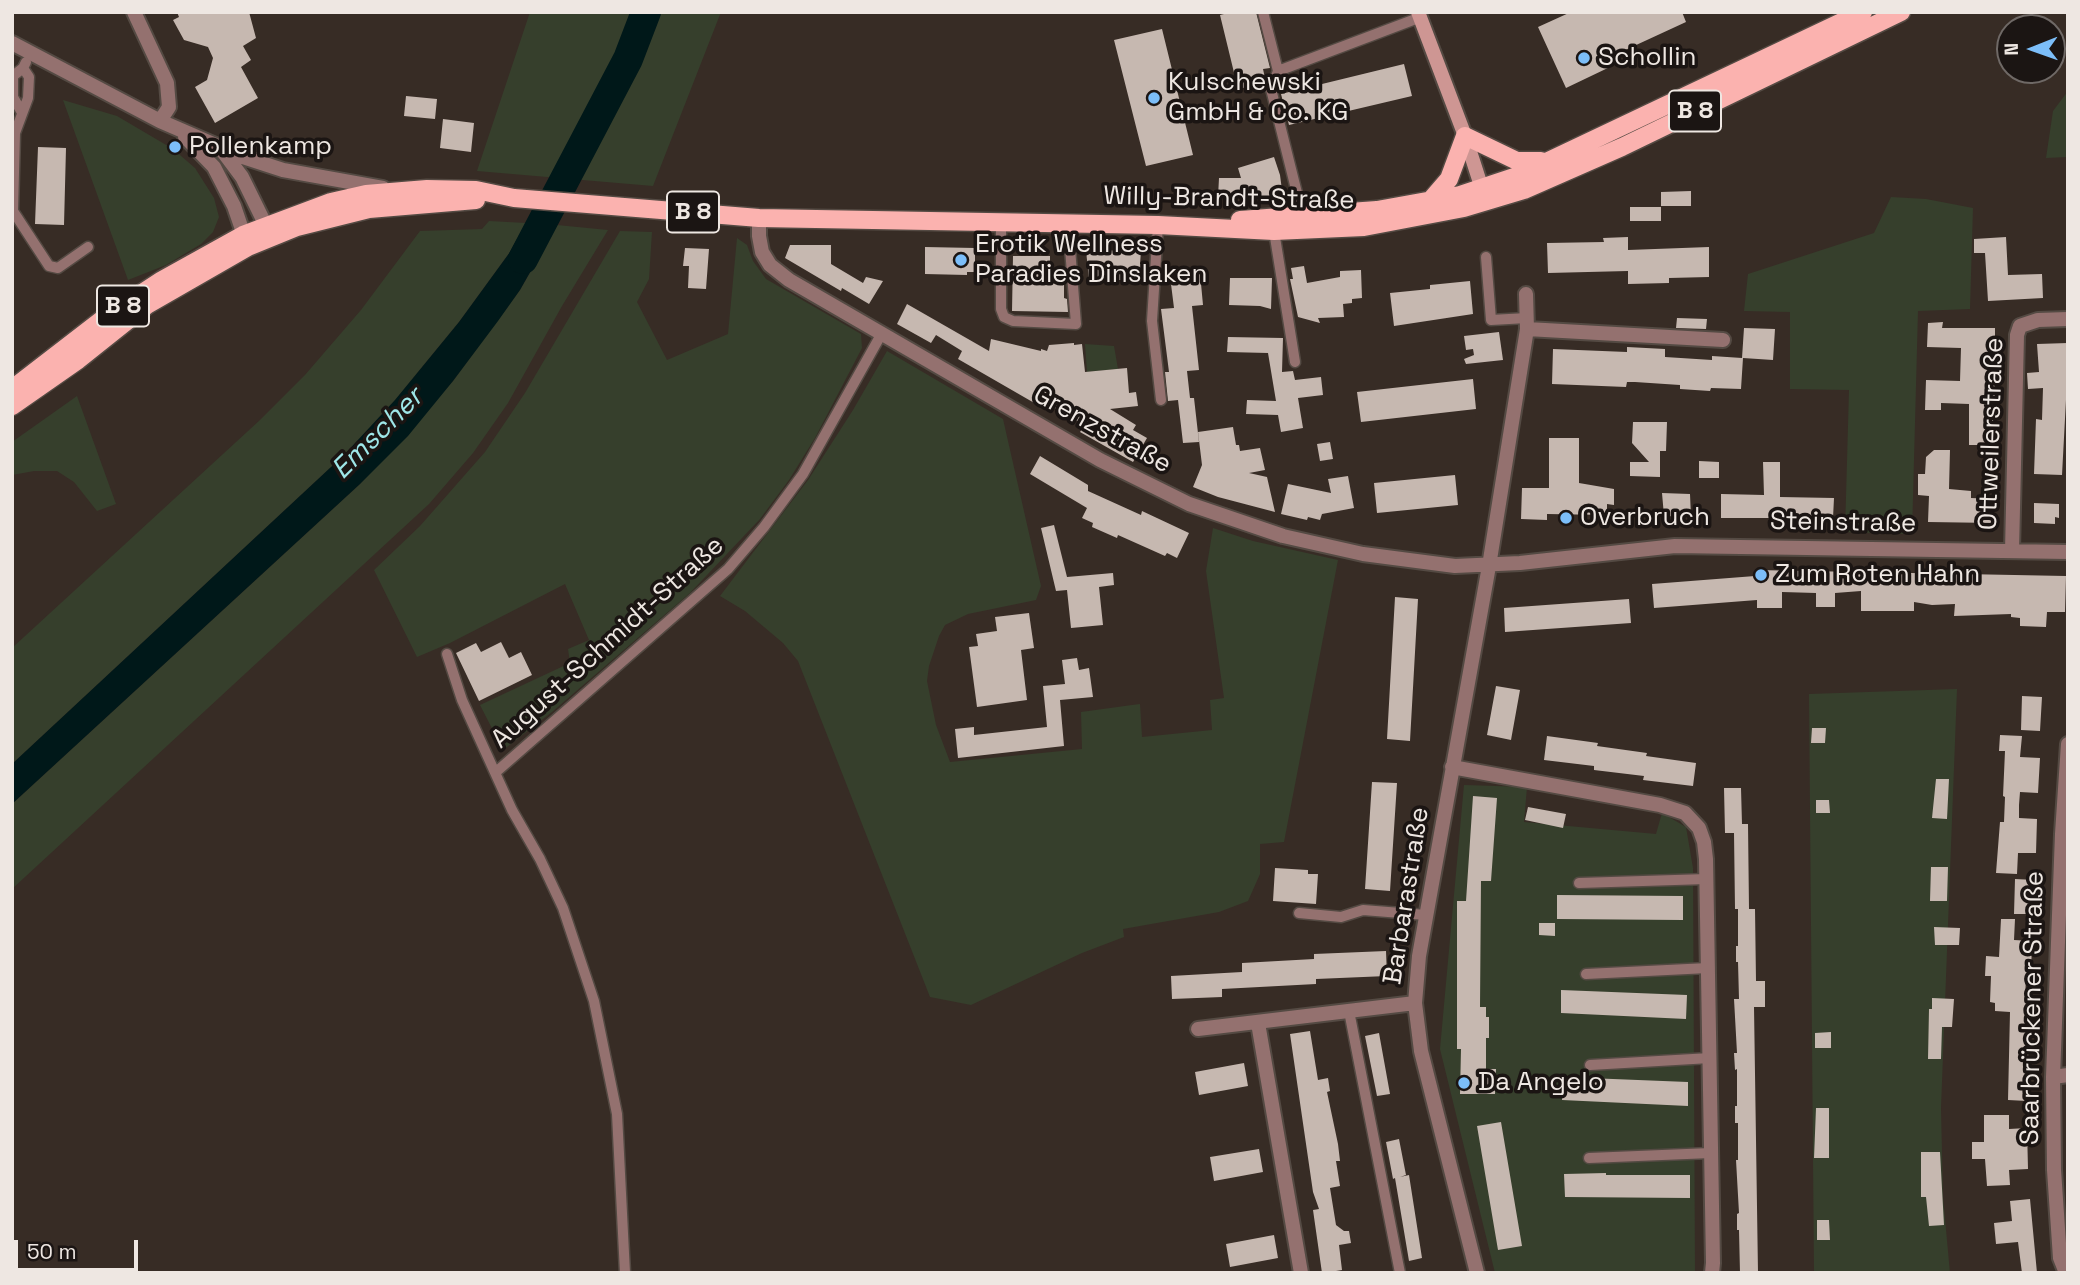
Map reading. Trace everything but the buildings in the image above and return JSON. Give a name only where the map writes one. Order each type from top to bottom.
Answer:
[{"type":"main road","name":"Willy-Brandt-Straße","points":[[12,389],[104,318],[162,280],[331,202],[398,190],[475,190],[514,198],[759,218],[1158,225],[1274,231],[1300,223],[1364,227],[1464,208],[1548,160],[1863,12]]},
{"type":"main road","name":"Willy-Brandt-Straße","points":[[1430,201],[1524,190],[1622,147],[1901,12]]},
{"type":"main road","points":[[1419,15],[1465,136],[1484,195]]},
{"type":"main road","points":[[1465,136],[1517,161],[1548,160]]},
{"type":"main road","points":[[1430,201],[1449,179],[1465,136]]},
{"type":"main road","name":"Willy-Brandt-Straße","points":[[269,231],[369,209],[514,198]]},
{"type":"main road","name":"B 8","points":[[1158,225],[1300,223],[1430,201]]},
{"type":"main road","name":"Willy-Brandt-Straße","points":[[12,405],[78,360],[147,304],[245,241]]},
{"type":"street","points":[[134,12],[167,83],[169,107],[160,121]]},
{"type":"street","points":[[12,43],[179,131],[220,148],[274,168],[398,190]]},
{"type":"street","points":[[179,131],[214,167],[234,206],[245,241]]},
{"type":"street","points":[[220,148],[242,177],[269,231]]},
{"type":"street","name":"Grenzstraße","points":[[759,218],[762,252],[770,265],[789,280],[1100,460],[1189,504],[1283,536],[1363,554],[1422,563],[1489,566],[1617,552]]},
{"type":"street","points":[[1489,566],[1527,323],[1526,294]]},
{"type":"street","name":"Ottweilerstraße","points":[[2012,551],[2017,335],[2020,326],[2038,320],[2068,319]]},
{"type":"street","points":[[1527,323],[1723,340]]},
{"type":"street","name":"Steinstraße","points":[[1617,552],[1711,545],[2068,552]]},
{"type":"street","name":"Barbarastraße","points":[[1477,1273],[1421,1051],[1416,1003],[1419,956],[1489,566]]},
{"type":"street","name":"Saarbrückener Straße","points":[[2066,1273],[2060,1258],[2054,1170],[2060,1076],[2068,744]]},
{"type":"street","points":[[1452,767],[1660,805],[1685,813],[1699,828],[1704,842],[1707,879],[1712,1273]]},
{"type":"street","points":[[1198,1029],[1416,1003]]},
{"type":"street","points":[[1258,1023],[1301,1273]]},
{"type":"lane","points":[[1263,12],[1278,71],[1271,89],[1298,197],[1300,223]]},
{"type":"lane","points":[[1278,71],[1419,15]]},
{"type":"lane","points":[[21,111],[13,97],[13,76],[23,68],[31,52]]},
{"type":"lane","points":[[23,68],[29,77],[28,97],[15,133],[13,156],[13,211],[17,226],[49,266],[54,268],[58,268],[88,247]]},
{"type":"lane","points":[[1001,223],[1001,309],[1004,317],[1013,321],[1076,324],[1068,223]]},
{"type":"lane","points":[[1158,225],[1152,321],[1161,400]]},
{"type":"lane","points":[[1274,231],[1295,362]]},
{"type":"lane","points":[[1486,257],[1491,320],[1527,323]]},
{"type":"lane","name":"August-Schmidt-Straße","points":[[496,772],[728,569],[764,527],[803,474],[882,333]]},
{"type":"lane","name":"August-Schmidt-Straße","points":[[447,654],[462,700],[512,810],[540,859],[563,908],[594,1001],[617,1114],[625,1273]]},
{"type":"lane","points":[[1579,883],[1707,879]]},
{"type":"lane","points":[[1299,914],[1341,916],[1363,910],[1426,915]]},
{"type":"lane","points":[[1586,974],[1708,968]]},
{"type":"lane","points":[[1349,1012],[1400,1273]]},
{"type":"lane","points":[[1590,1065],[1710,1058]]},
{"type":"lane","points":[[1589,1158],[1712,1153]]},
{"type":"green space","points":[[530,12],[721,12],[653,186],[477,171]]},
{"type":"green space","points":[[2068,91],[2068,157],[2046,158],[2053,111]]},
{"type":"green space","points":[[63,100],[117,116],[173,149],[195,168],[214,198],[219,217],[213,232],[201,244],[166,265],[128,280]]},
{"type":"green space","points":[[1891,197],[1926,199],[1973,208],[1970,309],[1918,311],[1912,534],[1845,532],[1849,390],[1790,389],[1790,312],[1744,311],[1748,274],[1874,233]]},
{"type":"green space","points":[[489,221],[526,223],[510,252],[459,322],[395,400],[345,454],[12,764],[12,648],[260,420],[305,375],[361,310],[420,231],[482,229]]},
{"type":"green space","points":[[557,225],[608,230],[508,403],[473,453],[429,504],[12,889],[12,804],[360,484],[453,381],[520,290]]},
{"type":"green space","points":[[620,231],[652,232],[649,279],[637,302],[667,360],[728,334],[737,238],[747,245],[753,261],[766,279],[861,334],[862,348],[815,438],[760,519],[690,593],[552,712],[503,750],[480,705],[570,663],[568,649],[589,640],[565,584],[417,657],[374,570],[420,526],[485,452],[525,393]]},
{"type":"green space","points":[[1085,344],[1114,346],[1118,369],[1087,372]]},
{"type":"green space","points":[[887,351],[1003,419],[1041,586],[1036,600],[968,614],[945,625],[939,636],[927,681],[936,725],[950,762],[1082,749],[1081,712],[1140,704],[1142,737],[1212,730],[1210,700],[1224,698],[1206,571],[1213,528],[1253,541],[1338,560],[1284,842],[1260,844],[1260,874],[1248,901],[1219,912],[1123,929],[1124,937],[1082,953],[971,1005],[930,997],[798,661],[783,643],[745,611],[720,596],[808,480]]},
{"type":"green space","points":[[77,396],[116,504],[97,511],[74,482],[57,471],[12,475],[12,442]]},
{"type":"green space","points":[[1957,689],[1941,1108],[1943,1197],[1950,1273],[1814,1273],[1809,694]]},
{"type":"green space","points":[[1464,785],[1527,787],[1524,822],[1656,834],[1662,813],[1686,827],[1693,868],[1695,1273],[1495,1273],[1440,1049]]},
{"type":"water","points":[[526,223],[557,225],[520,290],[453,381],[408,436],[360,484],[12,804],[12,764],[345,454],[395,400],[459,322],[510,252]]},
{"type":"waterway","name":"Emscher","points":[[523,259],[628,59],[646,12]]},
{"type":"place","name":"Schollin","points":[[1584,58]]},
{"type":"place","name":"Kulschewski GmbH & Co. KG","points":[[1154,98]]},
{"type":"place","name":"Pollenkamp","points":[[175,147]]},
{"type":"place","name":"Erotik Wellness Paradies Dinslaken","points":[[961,260]]},
{"type":"place","name":"Overbruch","points":[[1566,518]]},
{"type":"place","name":"Zum Roten Hahn","points":[[1761,575]]},
{"type":"place","name":"Da Angelo","points":[[1464,1083]]}]
